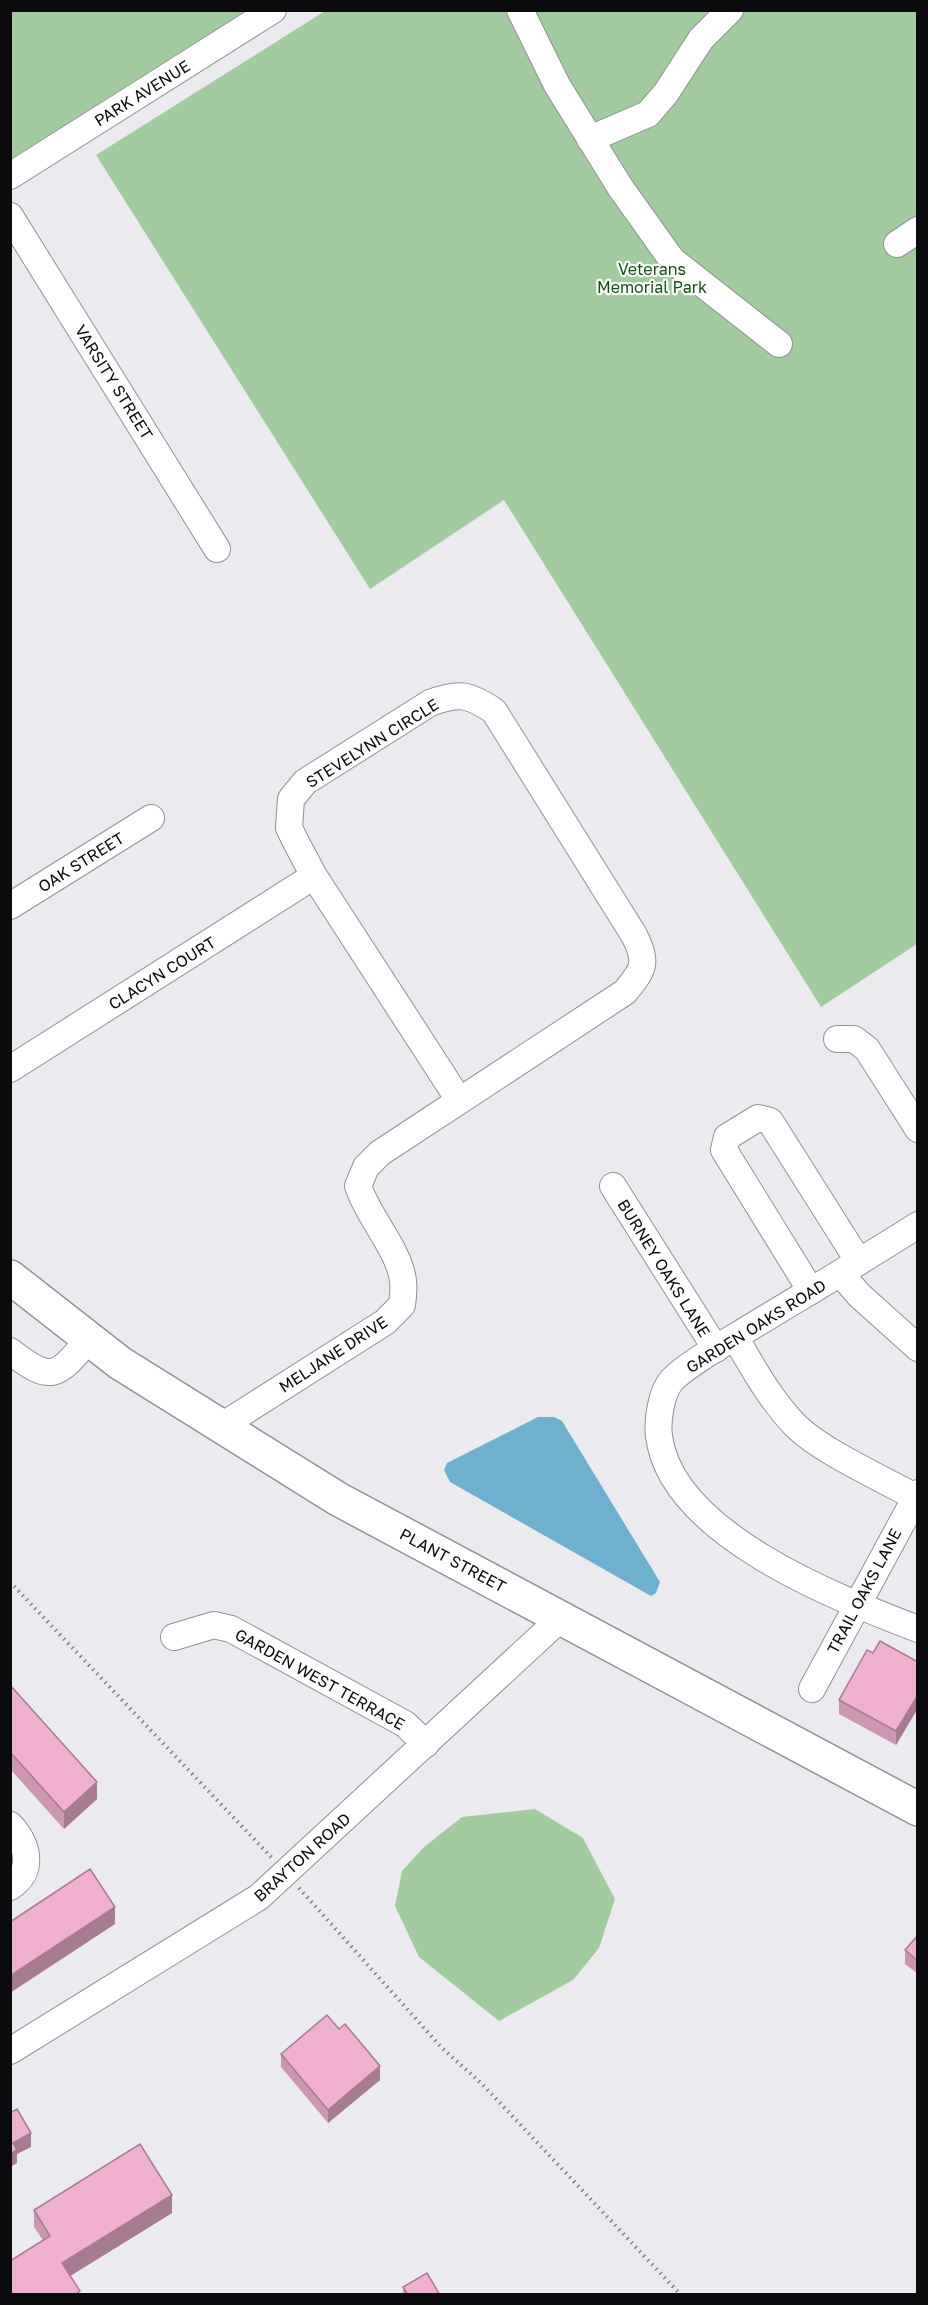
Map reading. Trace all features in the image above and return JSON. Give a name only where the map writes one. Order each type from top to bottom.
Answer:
[{"type":"main road","name":"PLANT STREET","points":[[10,1277],[120,1363],[338,1499],[918,1809]]},
{"type":"street","name":"PARK AVENUE","points":[[10,176],[273,10]]},
{"type":"street","points":[[520,10],[557,85],[620,187],[672,260],[779,344]]},
{"type":"street","points":[[590,139],[634,123],[648,114],[666,93],[701,39],[730,10]]},
{"type":"street","name":"VARSITY STREET","points":[[10,216],[216,549]]},
{"type":"street","name":"STEVELYNN CIRCLE","points":[[453,695],[475,698],[494,711],[644,954],[641,973],[625,992],[459,1100],[314,876],[289,828],[291,799],[305,782],[430,703],[453,695]]},
{"type":"street","name":"OAK STREET","points":[[10,906],[151,818]]},
{"type":"street","name":"CLACYN COURT","points":[[10,1069],[314,876]]},
{"type":"street","points":[[837,1039],[854,1039],[867,1049],[918,1129]]},
{"type":"street","name":"MELJANE DRIVE","points":[[220,1427],[384,1322],[402,1305],[403,1280],[397,1261],[364,1205],[358,1186],[366,1167],[380,1153],[459,1100]]},
{"type":"street","points":[[811,1291],[724,1150],[727,1137],[758,1118],[770,1121],[850,1268],[859,1295],[918,1348]]},
{"type":"street","name":"BURNEY OAKS LANE","points":[[613,1186],[726,1343],[797,1426],[818,1442],[916,1495]]},
{"type":"street","name":"GARDEN OAKS ROAD","points":[[918,1225],[726,1343],[671,1381],[657,1420],[661,1457],[685,1496],[749,1551],[856,1606],[918,1629]]},
{"type":"street","points":[[17,1356],[46,1374],[65,1366],[89,1339]]},
{"type":"street","name":"TRAIL OAKS LANE","points":[[812,1689],[916,1495]]},
{"type":"street","name":"BRAYTON ROAD","points":[[10,2051],[243,1909],[286,1873],[561,1618]]},
{"type":"street","name":"GARDEN WEST TERRACE","points":[[174,1638],[214,1625],[231,1629],[405,1724],[426,1744]]},
{"type":"street","points":[[10,1825],[20,1835],[26,1849],[27,1866],[20,1881],[10,1887]]},
{"type":"path","points":[[10,1582],[286,1873],[427,2031],[483,2085],[680,2295]]},
{"type":"green space","points":[[11,10],[246,10],[246,11],[11,159]]},
{"type":"green space","name":"Veterans Memorial Park","points":[[325,11],[917,11],[917,944],[821,1007],[504,500],[370,589],[96,155]]},
{"type":"green space","points":[[535,1809],[583,1838],[615,1899],[599,1948],[573,1980],[499,2021],[419,1957],[395,1906],[402,1871],[424,1847],[462,1817]]},
{"type":"water","points":[[538,1417],[554,1417],[562,1421],[660,1582],[656,1593],[651,1596],[450,1482],[444,1470],[447,1463]]},
{"type":"building","points":[[880,1641],[918,1662],[918,1695],[896,1731],[839,1700],[867,1650],[873,1653]]},
{"type":"building","points":[[10,1685],[97,1782],[64,1812],[10,1752]]},
{"type":"building","points":[[90,1869],[115,1907],[10,1976],[10,1922]]},
{"type":"building","points":[[918,1935],[918,1961],[905,1950]]},
{"type":"building","points":[[327,2015],[339,2029],[345,2024],[380,2066],[328,2110],[281,2054]]},
{"type":"building","points":[[17,2109],[31,2133],[13,2143],[17,2150],[10,2154],[10,2113]]},
{"type":"building","points":[[140,2144],[172,2195],[62,2263],[80,2291],[74,2295],[10,2295],[10,2261],[50,2236],[34,2210]]},
{"type":"building","points":[[427,2273],[440,2295],[408,2295],[403,2287]]}]
